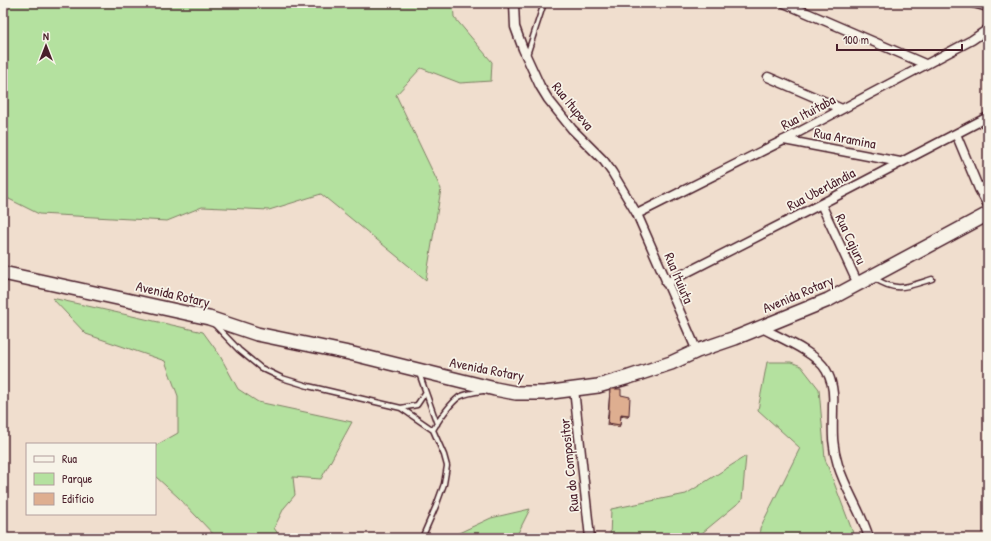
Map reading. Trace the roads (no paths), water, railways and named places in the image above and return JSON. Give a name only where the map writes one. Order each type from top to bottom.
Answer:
[{"type":"main road","name":"Avenida Rotary","points":[[3,273],[209,318],[257,334],[349,354],[495,389],[516,393],[544,393],[598,386],[630,378],[810,308],[872,277],[988,214]]},
{"type":"street","name":"Rua Itupeva","points":[[514,3],[515,27],[540,86],[548,99],[572,129],[604,161],[637,214]]},
{"type":"street","points":[[784,3],[926,64]]},
{"type":"street","points":[[973,3],[988,7]]},
{"type":"street","name":"Rua Ituitaba","points":[[637,214],[784,140],[972,40],[988,29]]},
{"type":"street","points":[[768,77],[842,109]]},
{"type":"street","name":"Rua Uberlândia","points":[[666,283],[988,117]]},
{"type":"street","points":[[956,134],[979,189],[988,205]]},
{"type":"street","name":"Rua Aramina","points":[[784,140],[900,162]]},
{"type":"street","points":[[979,189],[988,184]]},
{"type":"street","name":"Rua Cajuru","points":[[821,204],[858,284]]},
{"type":"street","name":"Rua Ituiuta","points":[[637,214],[697,351]]},
{"type":"street","points":[[760,327],[811,354],[826,369],[833,394],[832,438],[838,466],[870,538]]},
{"type":"street","name":"Rua do Compositor","points":[[574,389],[590,538]]},
{"type":"lane","points":[[527,57],[544,3]]},
{"type":"lane","points":[[872,277],[885,286],[894,288],[932,280]]},
{"type":"lane","points":[[209,318],[239,350],[261,368],[282,378],[308,386],[401,408],[433,430],[447,466],[444,484],[422,538]]},
{"type":"lane","points":[[418,371],[437,424]]},
{"type":"lane","points":[[433,430],[459,398],[468,393],[495,389]]},
{"type":"lane","points":[[401,408],[417,405],[425,393]]}]
